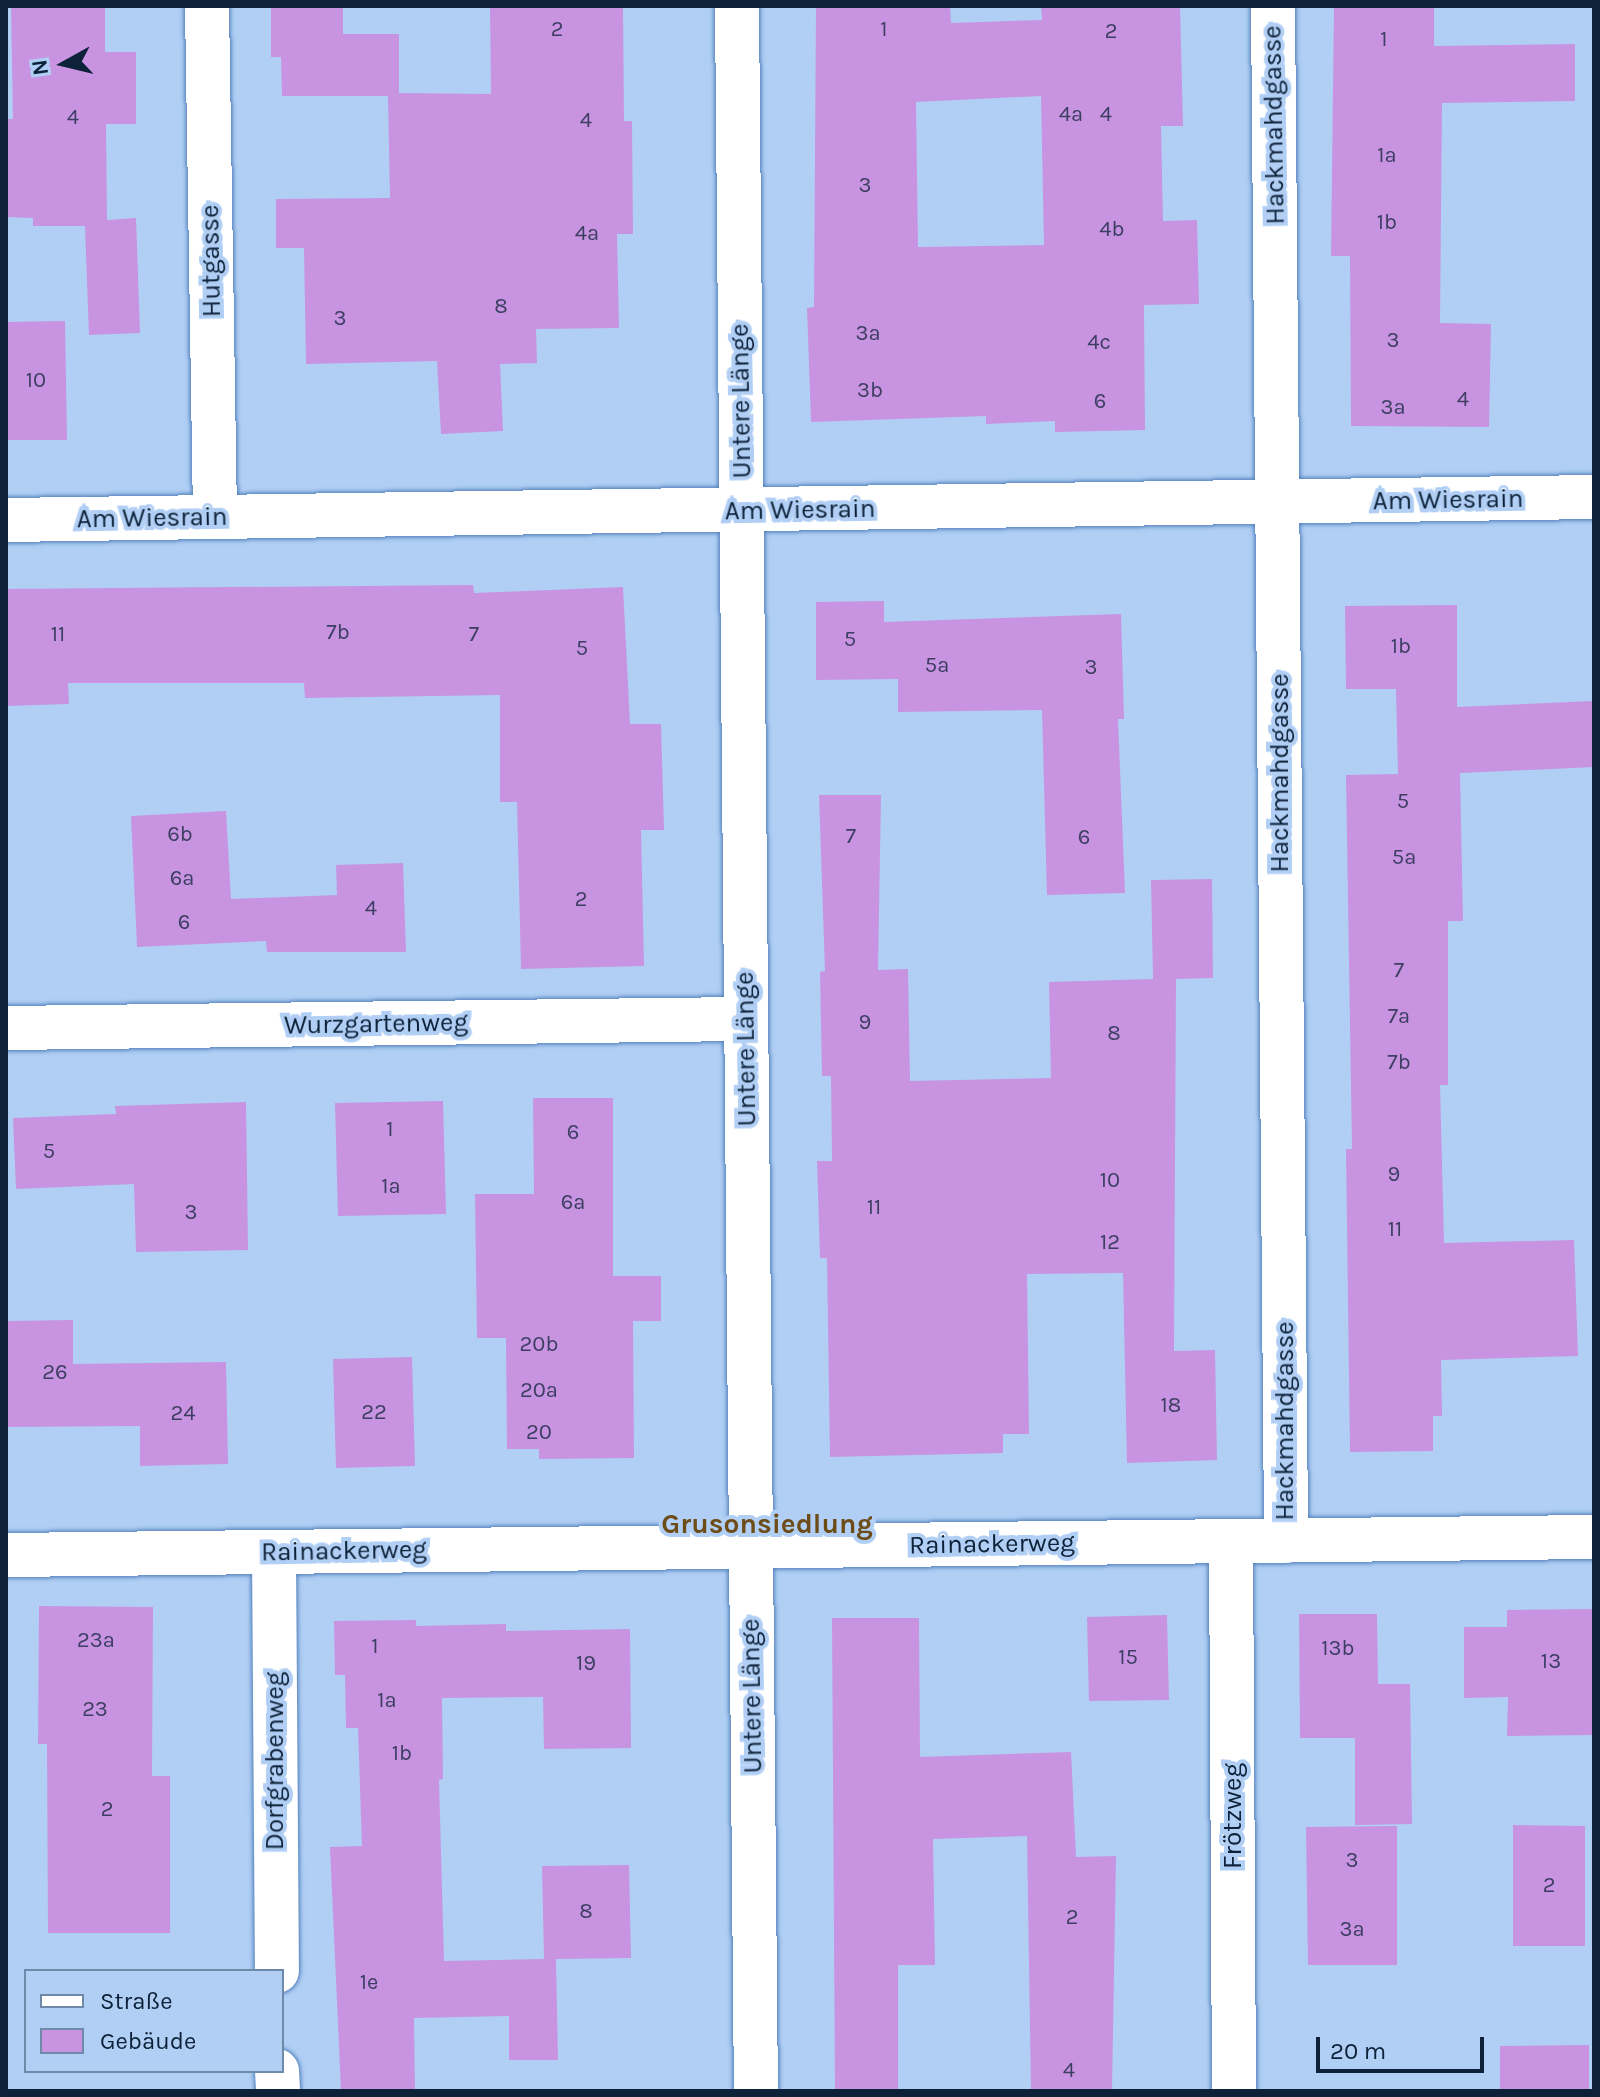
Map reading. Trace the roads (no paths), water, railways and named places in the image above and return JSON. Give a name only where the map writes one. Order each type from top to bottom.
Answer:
[{"type":"street","name":"Hutgasse","points":[[207,6],[215,516]]},
{"type":"street","name":"Untere Länge","points":[[737,6],[756,2091]]},
{"type":"street","name":"Hackmahdgasse","points":[[1273,6],[1286,1541]]},
{"type":"street","name":"Am Wiesrain","points":[[6,520],[1278,504],[1594,497]]},
{"type":"street","name":"Wurzgartenweg","points":[[6,1028],[745,1019]]},
{"type":"street","name":"Rainackerweg","points":[[6,1555],[1594,1537]]},
{"type":"street","name":"Frötzweg","points":[[1231,1541],[1234,2091]]},
{"type":"street","name":"Dorfgrabenweg","points":[[274,1552],[277,1969]]},
{"type":"district","name":"Grusonsiedlung","points":[[767,1524]]}]
